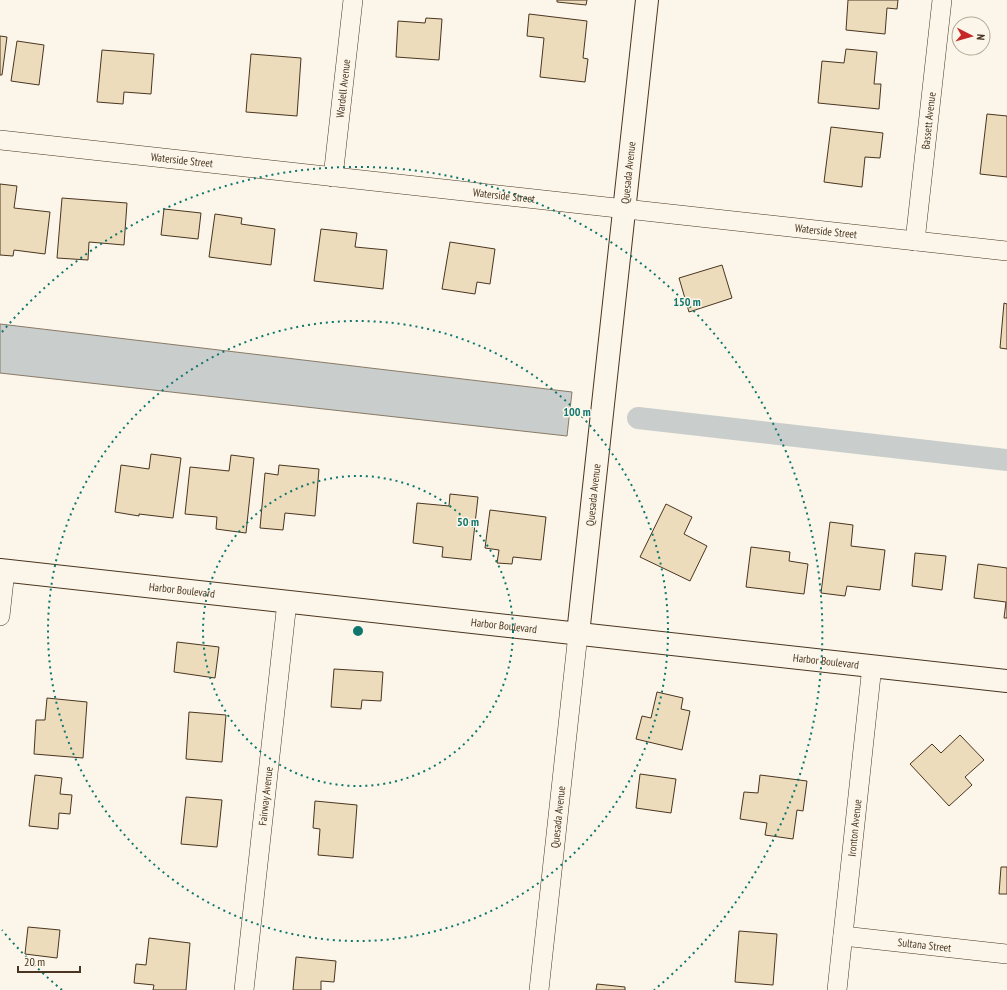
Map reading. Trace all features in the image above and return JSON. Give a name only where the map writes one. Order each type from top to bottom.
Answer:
[{"type":"street","name":"Wardell Avenue","points":[[333,176],[353,0]]},
{"type":"street","name":"Quesada Avenue","points":[[538,990],[647,0]]},
{"type":"street","name":"Bassett Avenue","points":[[915,241],[942,0]]},
{"type":"street","name":"Waterside Street","points":[[0,140],[1007,251]]},
{"type":"street","name":"Harbor Boulevard","points":[[2,570],[1007,681]]},
{"type":"street","points":[[0,616],[2,570]]},
{"type":"street","name":"Fairway Avenue","points":[[244,990],[287,602]]},
{"type":"street","name":"Ironton Avenue","points":[[837,990],[872,666]]},
{"type":"street","name":"Sultana Street","points":[[843,936],[1007,954]]},
{"type":"shaded area","points":[[0,324],[572,392],[567,436],[0,373]]},
{"type":"building","points":[[557,0],[587,0],[586,5],[557,2]]},
{"type":"building","points":[[848,0],[898,0],[897,9],[887,8],[885,34],[846,30]]},
{"type":"building","points":[[529,14],[587,21],[583,58],[588,59],[585,82],[540,77],[544,38],[527,36]]},
{"type":"building","points":[[426,18],[442,19],[439,60],[396,57],[398,21],[425,23]]},
{"type":"building","points":[[0,36],[7,37],[2,75],[0,75]]},
{"type":"building","points":[[17,41],[44,45],[39,85],[11,81]]},
{"type":"building","points":[[846,49],[877,52],[874,84],[881,84],[879,109],[818,103],[822,61],[844,63]]},
{"type":"building","points":[[102,50],[154,54],[151,94],[124,92],[123,104],[97,102]]},
{"type":"building","points":[[251,54],[301,58],[297,116],[246,112]]},
{"type":"building","points":[[987,114],[1007,116],[1007,177],[980,174]]},
{"type":"building","points":[[831,127],[883,133],[880,158],[865,157],[862,187],[824,182]]},
{"type":"building","points":[[0,184],[17,186],[14,208],[50,212],[45,254],[14,250],[13,256],[0,255]]},
{"type":"building","points":[[62,198],[127,203],[124,245],[89,242],[88,260],[57,258]]},
{"type":"building","points":[[164,209],[201,213],[198,239],[161,235]]},
{"type":"building","points":[[215,214],[242,218],[241,224],[275,229],[271,265],[209,257]]},
{"type":"building","points":[[321,229],[357,233],[355,247],[387,250],[383,289],[314,281]]},
{"type":"building","points":[[450,242],[495,249],[490,284],[477,282],[475,294],[442,289]]},
{"type":"building","points":[[722,265],[732,298],[689,312],[679,278]]},
{"type":"building","points":[[1004,303],[1007,304],[1007,349],[1000,348]]},
{"type":"building","points":[[151,454],[181,458],[173,518],[139,514],[139,516],[115,512],[121,465],[149,469]]},
{"type":"building","points":[[231,455],[254,458],[246,533],[216,529],[217,517],[185,514],[190,467],[229,471]]},
{"type":"building","points":[[279,465],[319,469],[315,516],[285,513],[283,530],[260,528],[265,473],[278,475]]},
{"type":"building","points":[[450,494],[478,497],[471,560],[442,557],[443,547],[413,543],[417,503],[449,506]]},
{"type":"building","points":[[666,504],[692,517],[684,534],[707,546],[690,581],[640,557]]},
{"type":"building","points":[[490,510],[546,517],[541,560],[513,557],[512,564],[497,563],[499,550],[485,548]]},
{"type":"building","points":[[830,522],[853,525],[851,546],[885,550],[880,590],[847,586],[845,596],[821,593]]},
{"type":"building","points":[[751,547],[790,552],[789,561],[808,564],[804,594],[746,587]]},
{"type":"building","points":[[915,553],[946,556],[942,590],[912,586]]},
{"type":"building","points":[[978,564],[1007,568],[1007,618],[1004,618],[1006,602],[974,598]]},
{"type":"building","points":[[177,642],[219,647],[215,678],[174,672]]},
{"type":"building","points":[[334,669],[383,672],[381,701],[362,700],[361,709],[331,707]]},
{"type":"building","points":[[657,692],[683,698],[681,709],[690,711],[682,750],[636,739],[642,716],[651,718]]},
{"type":"building","points":[[47,698],[87,702],[83,758],[34,754],[36,720],[45,720]]},
{"type":"building","points":[[189,712],[226,715],[222,762],[186,759]]},
{"type":"building","points":[[960,735],[984,760],[965,777],[972,785],[949,806],[910,764],[932,744],[941,753]]},
{"type":"building","points":[[640,774],[676,779],[671,813],[636,808]]},
{"type":"building","points":[[35,775],[62,778],[60,794],[72,795],[70,814],[59,813],[58,829],[29,826]]},
{"type":"building","points":[[760,775],[807,781],[803,811],[797,810],[793,839],[765,835],[767,823],[740,819],[744,792],[758,793]]},
{"type":"building","points":[[186,797],[222,800],[217,847],[181,844]]},
{"type":"building","points":[[315,801],[357,805],[353,858],[318,855],[320,829],[313,828]]},
{"type":"building","points":[[1001,867],[1007,867],[1007,894],[999,894]]},
{"type":"building","points":[[28,927],[60,930],[57,958],[25,954]]},
{"type":"building","points":[[739,931],[777,934],[773,985],[735,982]]},
{"type":"building","points":[[149,938],[190,943],[186,990],[153,990],[154,985],[134,983],[136,964],[146,965]]},
{"type":"building","points":[[296,957],[336,961],[334,982],[321,981],[321,990],[293,990]]},
{"type":"building","points":[[597,984],[625,987],[625,990],[596,990]]},
{"type":"waterway","points":[[638,418],[1007,460]]}]
